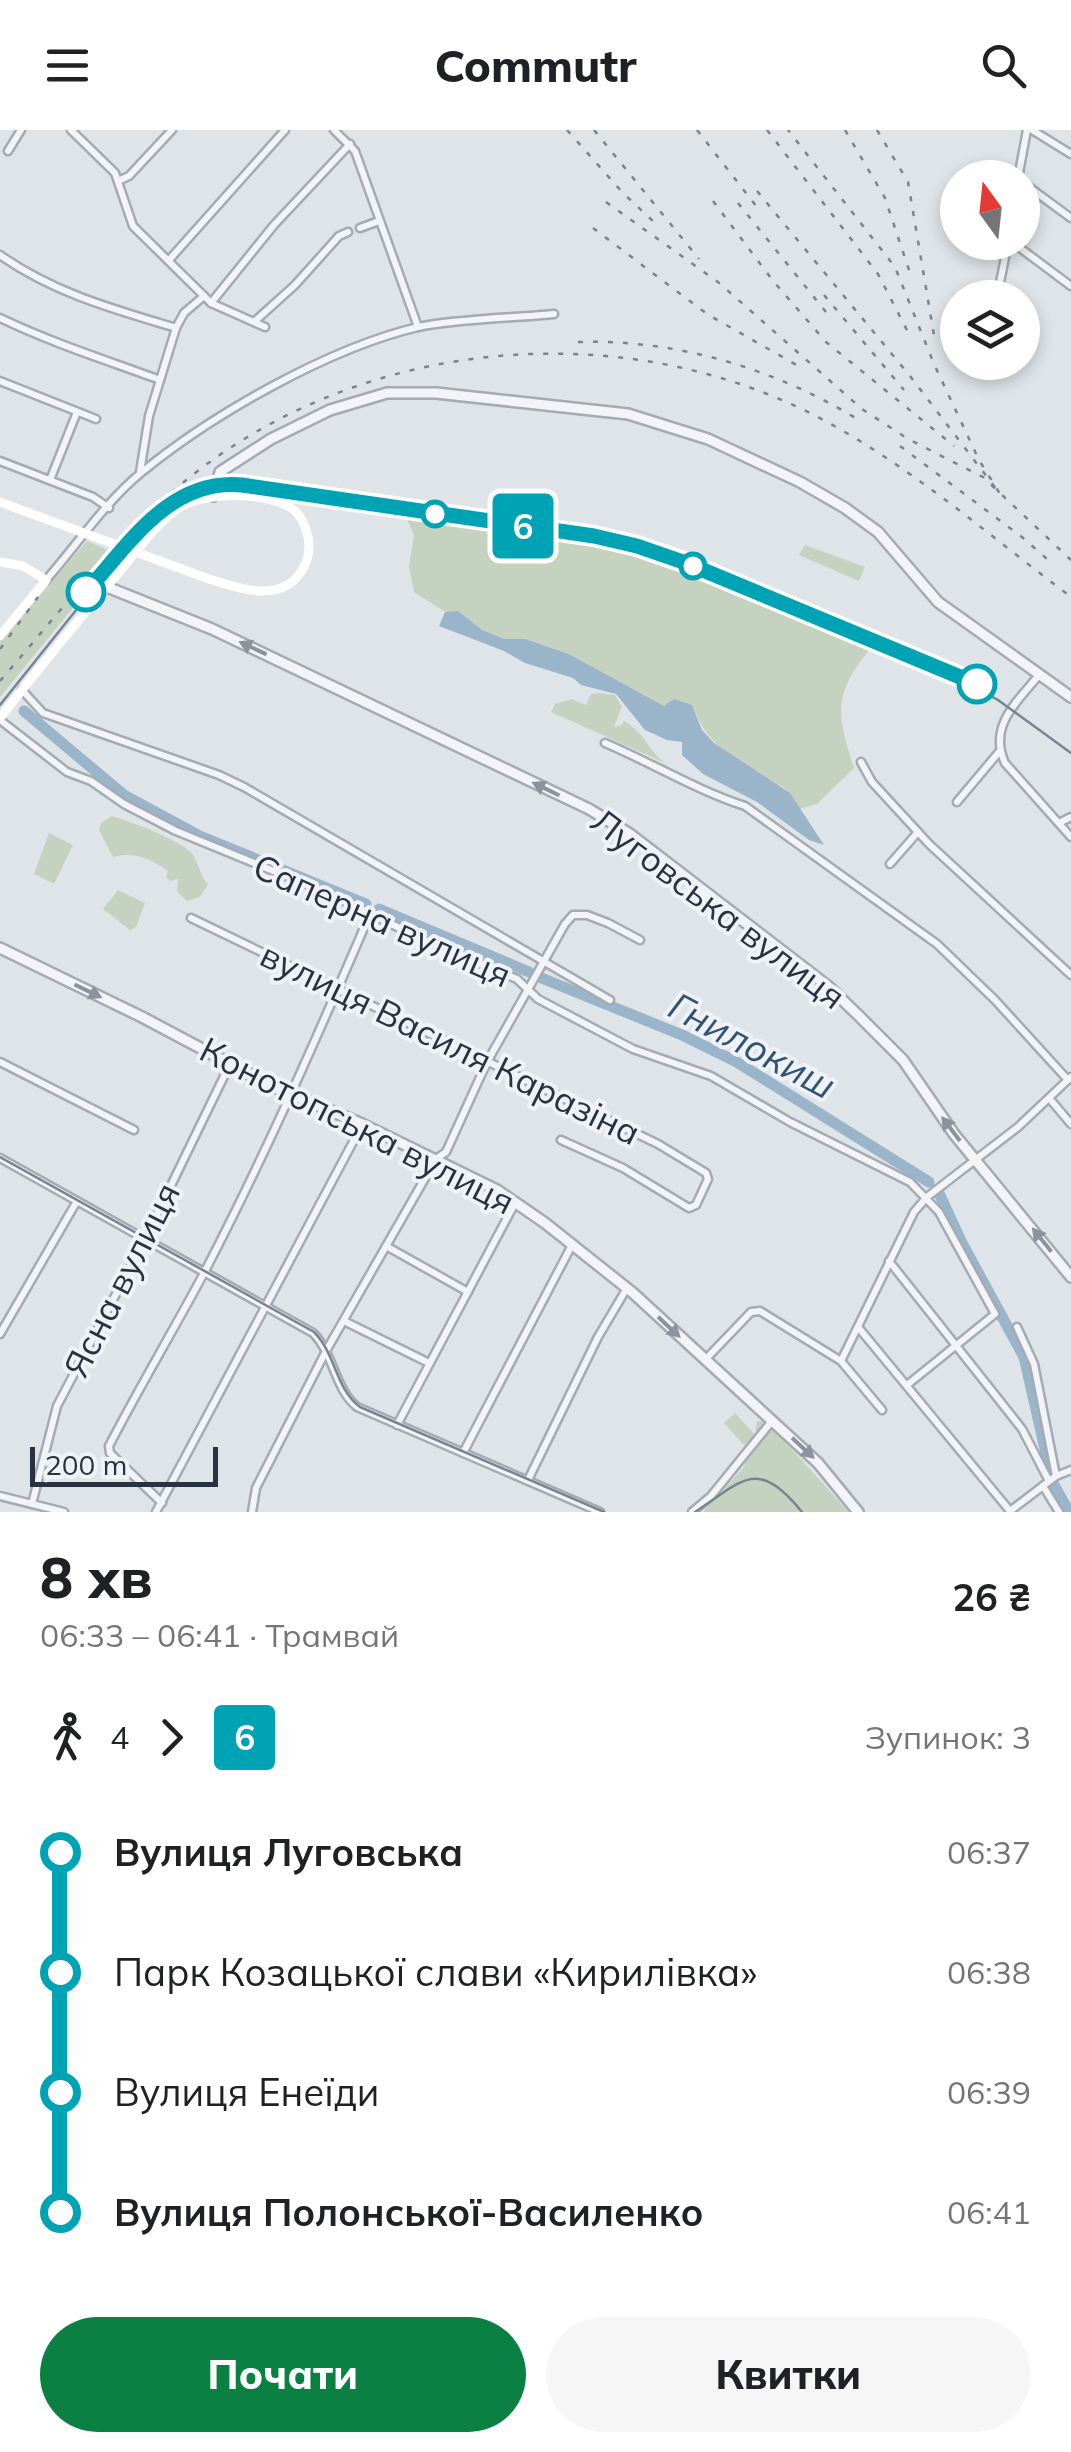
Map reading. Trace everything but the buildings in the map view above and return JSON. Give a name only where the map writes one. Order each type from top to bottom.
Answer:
[{"type":"main road","points":[[0,502],[16,508],[209,579],[256,592],[279,589],[299,574],[309,546],[300,517],[287,506],[258,498],[212,496],[189,502],[171,514],[107,587],[0,719]]},
{"type":"main road","points":[[0,562],[23,566],[46,580],[0,636]]},
{"type":"street","points":[[8,150],[22,130]]},
{"type":"street","points":[[71,130],[107,164],[118,182],[133,226],[211,302],[264,327]]},
{"type":"street","points":[[118,182],[130,176],[172,130]]},
{"type":"street","points":[[169,260],[285,130]]},
{"type":"street","points":[[334,130],[350,144],[418,327]]},
{"type":"street","points":[[1024,160],[1029,130],[1071,154]]},
{"type":"street","points":[[211,302],[274,225],[350,144]]},
{"type":"street","points":[[1040,195],[1071,218]]},
{"type":"street","points":[[360,228],[378,221]]},
{"type":"street","points":[[254,322],[339,236],[348,232]]},
{"type":"street","points":[[0,255],[44,284],[76,298],[176,328]]},
{"type":"street","points":[[1035,260],[1071,286]]},
{"type":"street","points":[[140,473],[150,416],[176,328],[184,314],[204,296]]},
{"type":"street","points":[[46,580],[140,473],[270,388],[363,344],[418,327],[554,314]]},
{"type":"street","points":[[0,318],[39,338],[66,344],[160,380]]},
{"type":"street","points":[[0,381],[96,419]]},
{"type":"street","points":[[212,496],[220,472],[261,444],[330,410],[387,393],[436,393],[628,414],[708,439],[845,508],[878,532],[938,602],[1071,696]]},
{"type":"street","points":[[50,480],[77,412]]},
{"type":"street","points":[[0,461],[93,497],[109,508]]},
{"type":"street","name":"Луговська вулиця","points":[[107,587],[247,646],[589,810],[630,834],[829,987],[903,1060],[954,1134],[1071,1276]]},
{"type":"street","points":[[1040,675],[1000,727],[999,752],[1004,763],[1071,836]]},
{"type":"street","points":[[22,690],[43,714],[218,774],[244,787],[610,1000]]},
{"type":"street","name":"Саперна вулиця","points":[[0,719],[68,772],[91,781],[124,804],[176,831],[330,894],[516,978],[538,999],[633,1048],[712,1076],[790,1122],[910,1182],[927,1197]]},
{"type":"street","points":[[604,743],[660,766],[708,794],[745,806],[937,944],[1070,1079],[914,1212],[842,1361]]},
{"type":"street","points":[[957,802],[999,752]]},
{"type":"street","points":[[861,762],[872,782],[918,832],[1071,974]]},
{"type":"street","points":[[1058,824],[1071,817]]},
{"type":"street","points":[[890,864],[918,832]]},
{"type":"street","points":[[162,1502],[108,1449],[204,1272],[293,1094],[370,914]]},
{"type":"street","points":[[252,1512],[256,1488],[326,1351],[436,1159],[446,1152],[487,1062],[572,915],[587,916],[640,940]]},
{"type":"street","name":"вулиця Василя Каразіна","points":[[191,918],[658,1144],[707,1175],[696,1205],[689,1208],[649,1182],[561,1140]]},
{"type":"street","name":"Конотопська вулиця","points":[[0,948],[293,1094],[436,1159],[515,1203],[627,1288],[818,1463],[858,1512]]},
{"type":"street","points":[[0,1062],[134,1130]]},
{"type":"street","name":"Ясна вулиця","points":[[32,1504],[57,1406],[145,1239],[230,1063]]},
{"type":"street","points":[[1050,1098],[1071,1124]]},
{"type":"street","points":[[156,1512],[362,1124]]},
{"type":"street","points":[[0,1159],[313,1333],[351,1402],[397,1426],[600,1512]]},
{"type":"street","points":[[908,1385],[994,1318],[995,1311],[940,1212],[927,1197]]},
{"type":"street","points":[[1,1333],[76,1201]]},
{"type":"street","points":[[397,1426],[515,1203]]},
{"type":"street","points":[[462,1453],[572,1245]]},
{"type":"street","points":[[386,1246],[468,1292]]},
{"type":"street","points":[[889,1261],[1022,1429],[1050,1481]]},
{"type":"street","points":[[527,1480],[598,1337],[627,1288]]},
{"type":"street","points":[[705,1360],[757,1310],[842,1361],[882,1410]]},
{"type":"street","points":[[344,1321],[430,1362]]},
{"type":"street","points":[[1017,1326],[1034,1364],[1058,1512]]},
{"type":"street","points":[[858,1328],[1010,1511],[1071,1470]]},
{"type":"street","points":[[692,1512],[720,1486],[773,1420]]},
{"type":"street","points":[[0,1496],[64,1512]]},
{"type":"green space","points":[[406,517],[628,550],[700,575],[871,648],[850,678],[841,705],[854,768],[817,804],[799,809],[790,793],[718,745],[694,708],[664,706],[569,654],[525,639],[504,639],[478,629],[462,614],[445,612],[414,592],[409,566],[414,535]]},
{"type":"green space","points":[[87,541],[117,554],[0,697],[0,641]]},
{"type":"green space","points":[[805,545],[865,567],[859,581],[799,555]]},
{"type":"green space","points":[[591,694],[615,695],[622,707],[614,727],[624,721],[665,763],[551,712],[555,704],[572,699],[586,705]]},
{"type":"green space","points":[[112,816],[162,835],[188,850],[208,884],[200,897],[187,901],[177,891],[178,879],[170,881],[166,877],[168,871],[149,860],[128,855],[113,857],[99,830],[101,823]]},
{"type":"green space","points":[[49,833],[73,845],[54,884],[34,874]]},
{"type":"green space","points":[[118,890],[145,903],[136,927],[130,930],[103,909]]},
{"type":"green space","points":[[735,1413],[755,1435],[757,1421],[767,1422],[849,1512],[703,1512],[744,1467],[755,1448],[756,1435],[744,1445],[724,1423]]},
{"type":"water","points":[[458,611],[482,630],[504,639],[525,639],[569,654],[664,706],[674,699],[692,705],[702,730],[714,743],[790,793],[824,845],[809,840],[757,802],[703,774],[682,755],[682,742],[645,730],[616,694],[581,685],[573,678],[525,663],[439,626],[445,612]]},
{"type":"waterway","name":"Гнилокиш","points":[[24,711],[124,795],[200,836],[366,904]]},
{"type":"waterway","name":"Гнилокиш","points":[[379,909],[529,972]]},
{"type":"waterway","name":"Гнилокиш","points":[[539,977],[682,1035],[735,1061],[929,1182]]},
{"type":"waterway","name":"Гнилокиш","points":[[938,1191],[1024,1357],[1050,1471]]},
{"type":"waterway","name":"Гнилокиш","points":[[1054,1485],[1069,1512]]},
{"type":"tram line","name":"6","points":[[86,592],[172,501],[205,486],[242,485],[594,536],[637,546],[977,684]]},
{"type":"tram line","points":[[0,705],[89,594],[169,508],[198,492],[230,488],[626,547],[670,561],[976,688],[1071,753]]},
{"type":"tram line","points":[[0,1157],[314,1332],[345,1390],[360,1407],[604,1512]]},
{"type":"tram line","points":[[695,1512],[749,1479],[773,1484],[802,1512]]},
{"type":"railway","points":[[567,130],[656,224]]},
{"type":"railway","points":[[594,130],[699,259]]},
{"type":"railway","points":[[697,130],[760,211]]},
{"type":"railway","points":[[767,130],[878,274],[909,334]]},
{"type":"railway","points":[[757,191],[910,376],[1000,494],[979,460],[934,364],[895,267],[788,130]]},
{"type":"railway","points":[[845,130],[885,198],[910,273]]},
{"type":"railway","points":[[877,130],[908,182],[935,341]]},
{"type":"railway","points":[[713,201],[774,282],[826,342],[954,446]]},
{"type":"railway","points":[[606,202],[718,282],[862,409],[908,439],[983,477],[1071,560]]},
{"type":"railway","points":[[738,203],[826,312]]},
{"type":"railway","points":[[593,228],[707,314],[800,367]]},
{"type":"railway","points":[[824,295],[904,390]]},
{"type":"railway","points":[[578,342],[652,346],[725,361],[796,387],[862,422]]},
{"type":"railway","points":[[0,681],[139,524],[190,477],[258,431],[332,395],[411,370],[492,357],[574,354],[656,363],[736,383],[812,414],[913,476],[1071,597]]},
{"type":"railway","points":[[900,446],[1047,559]]},
{"type":"railway","points":[[0,649],[38,597]]}]
